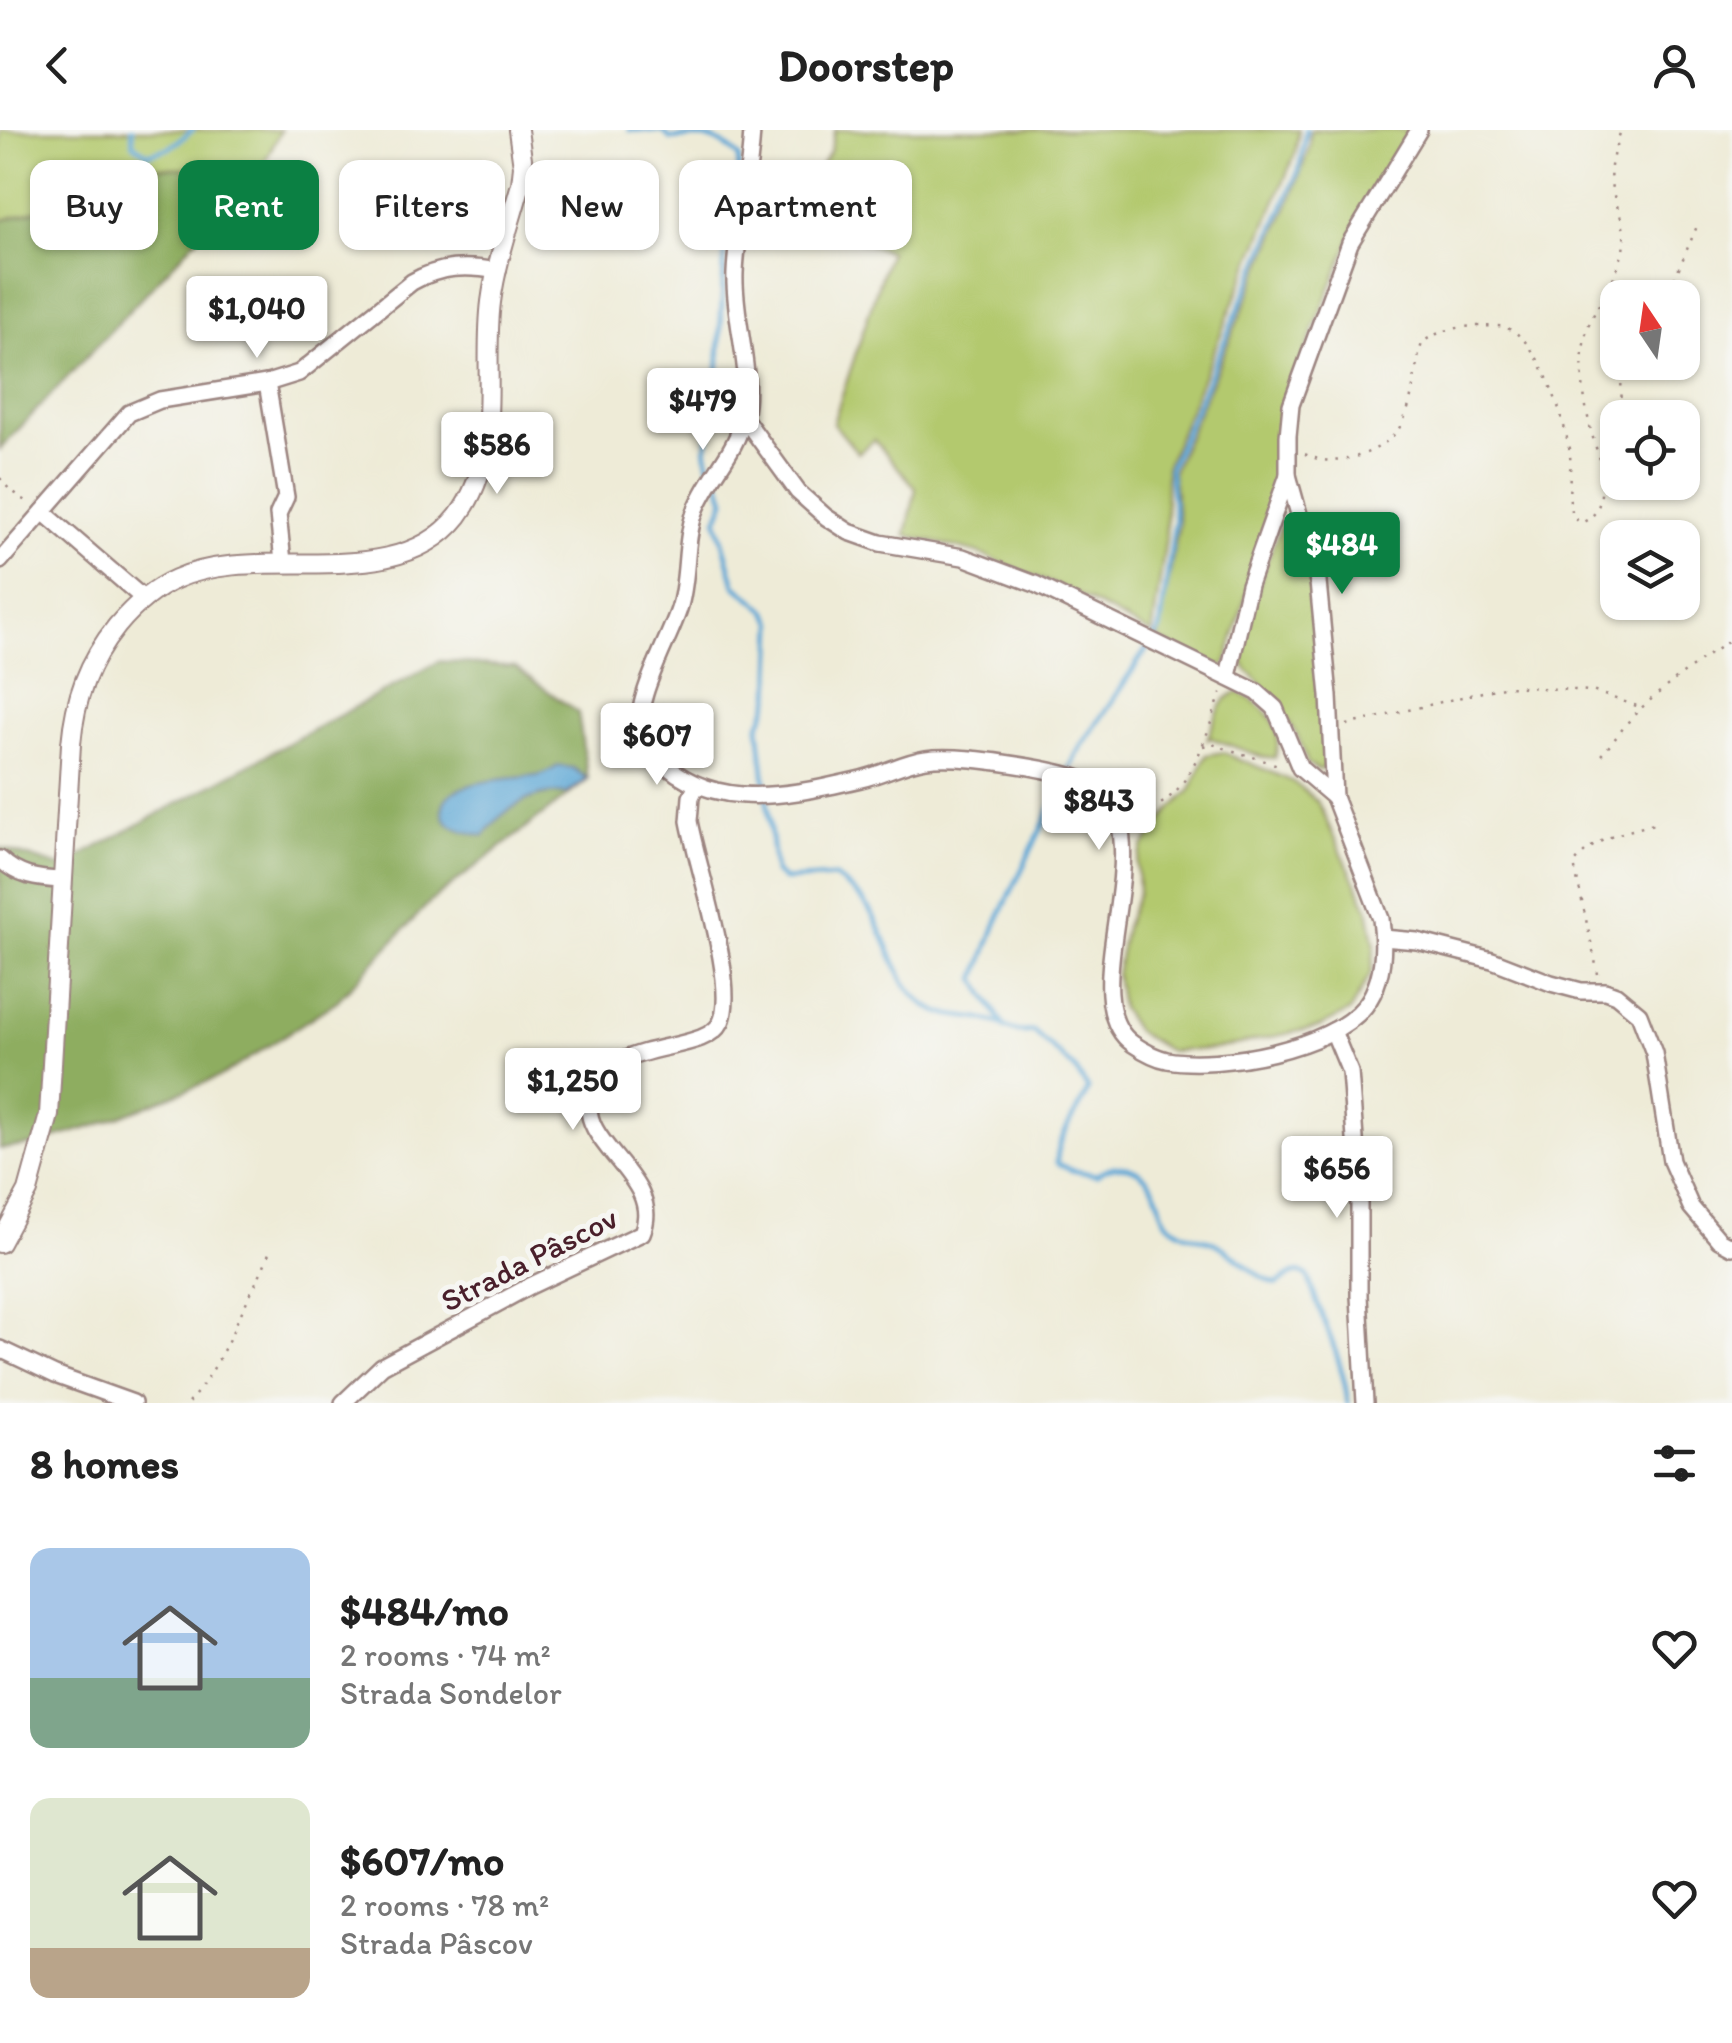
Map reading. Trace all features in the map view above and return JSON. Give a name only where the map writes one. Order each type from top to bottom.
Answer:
[{"type":"main road","points":[[0,1243],[28,1191],[49,1114],[72,729],[78,693],[86,674],[112,633],[144,599],[175,579],[221,566],[332,563],[384,557],[422,544],[455,520],[480,477],[486,452],[488,335],[498,271],[521,184],[523,152],[518,130]]},
{"type":"street","points":[[752,130],[735,272],[737,326],[746,389],[744,418],[696,510],[681,605],[640,710],[638,729],[648,748],[679,777],[696,787],[738,796],[784,793],[862,779],[924,759],[968,758],[1084,781],[1107,798],[1122,832],[1121,882],[1111,957],[1112,1008],[1118,1028],[1131,1043],[1166,1060],[1215,1060],[1312,1043],[1333,1032],[1364,1006],[1378,984],[1384,938],[1381,919],[1334,797],[1318,582],[1288,476],[1288,436],[1292,404],[1350,243],[1419,130]]},
{"type":"street","points":[[0,562],[129,413],[160,400],[267,383],[299,373],[428,273],[459,266],[498,271]]},
{"type":"street","points":[[267,383],[286,497],[278,514],[282,562]]},
{"type":"street","points":[[744,418],[798,492],[849,532],[880,542],[964,557],[999,570],[1256,692],[1274,708],[1300,768],[1334,797]]},
{"type":"street","points":[[1228,676],[1249,585],[1288,476]]},
{"type":"street","points":[[43,512],[144,599]]},
{"type":"street","name":"Strada Pâscov","points":[[343,1403],[382,1366],[530,1286],[642,1233],[647,1221],[639,1190],[593,1122],[588,1102],[595,1083],[610,1068],[639,1054],[703,1037],[717,1029],[724,1016],[725,976],[689,821],[696,787]]},
{"type":"street","points":[[0,859],[13,871],[37,879],[62,880]]},
{"type":"street","points":[[1384,938],[1432,944],[1492,960],[1551,983],[1616,995],[1639,1014],[1654,1053],[1671,1161],[1691,1207],[1720,1240],[1732,1246]]},
{"type":"street","points":[[1333,1032],[1350,1072],[1359,1192],[1365,1403]]},
{"type":"street","points":[[0,1350],[133,1403]]},
{"type":"path","points":[[1600,458],[1591,436],[1584,393],[1584,354],[1588,327],[1622,255],[1624,238],[1610,179],[1621,130]]},
{"type":"path","points":[[1674,280],[1698,224]]},
{"type":"path","points":[[1288,436],[1298,450],[1328,462],[1383,448],[1406,421],[1422,343],[1431,334],[1507,327],[1543,366],[1570,454],[1574,518],[1580,523],[1588,521],[1597,512],[1600,498]]},
{"type":"path","points":[[0,478],[9,489],[43,512]]},
{"type":"path","points":[[1601,755],[1642,708],[1732,639]]},
{"type":"path","points":[[1116,818],[1140,814],[1167,800],[1189,778],[1228,676]]},
{"type":"path","points":[[1329,728],[1507,686],[1592,691],[1642,708]]},
{"type":"path","points":[[1201,747],[1212,744],[1277,766],[1300,768]]},
{"type":"path","points":[[1596,991],[1596,959],[1574,865],[1582,852],[1595,843],[1657,823]]},
{"type":"path","points":[[188,1403],[206,1384],[220,1359],[263,1272],[271,1246]]},
{"type":"green space","points":[[0,130],[281,130],[266,160],[178,160],[178,168],[158,167],[158,160],[30,160],[30,212],[0,221]]},
{"type":"green space","points":[[835,130],[1299,130],[1295,154],[1166,467],[1166,538],[1152,634],[1070,591],[978,553],[906,535],[916,488],[874,440],[858,453],[833,423],[889,252],[884,250],[912,250],[912,160],[825,160]]},
{"type":"green space","points":[[1310,130],[1409,130],[1351,237],[1296,374],[1284,463],[1226,664],[1221,667],[1158,640],[1179,523],[1172,473],[1295,189],[1309,148]]},
{"type":"green space","points":[[158,167],[178,168],[178,250],[186,250],[0,449],[0,221],[30,212],[30,250],[158,250]]},
{"type":"green space","points":[[1291,516],[1298,522],[1314,581],[1324,696],[1325,767],[1319,770],[1307,763],[1289,721],[1246,669],[1243,655],[1248,619],[1262,575],[1281,525]]},
{"type":"green space","points":[[440,661],[515,667],[578,713],[588,780],[430,902],[337,1001],[222,1076],[98,1125],[31,1145],[0,1149],[0,848],[60,867]]},
{"type":"green space","points":[[1238,692],[1271,718],[1278,735],[1275,758],[1207,740],[1222,705]]},
{"type":"green space","points":[[1223,752],[1292,781],[1317,801],[1368,908],[1375,946],[1371,973],[1350,1011],[1319,1027],[1215,1049],[1169,1051],[1136,1031],[1121,1008],[1116,975],[1125,927],[1138,893],[1137,864],[1143,847],[1171,809],[1191,790],[1206,755]]},
{"type":"water","points":[[558,766],[573,768],[588,779],[567,794],[543,795],[520,803],[499,818],[484,836],[451,825],[443,814],[447,798],[455,791],[482,782],[539,775]]},
{"type":"waterway","points":[[132,130],[133,144],[148,154],[169,148],[193,130]]},
{"type":"waterway","points":[[629,130],[662,131],[671,139],[707,138],[723,144],[739,157],[736,199],[725,248],[717,394],[706,449],[725,500],[717,520],[735,585],[766,610],[774,623],[771,697],[759,727],[775,873],[784,880],[835,877],[866,904],[903,980],[923,1003],[942,1013],[982,1019],[1019,1032],[1033,1031],[1074,1068],[1088,1089],[1064,1134],[1057,1163],[1097,1175],[1115,1167],[1132,1169],[1153,1187],[1164,1218],[1175,1228],[1221,1246],[1277,1284],[1296,1273],[1308,1277],[1337,1355],[1348,1403]]},
{"type":"waterway","points":[[1005,1028],[976,979],[996,924],[1077,753],[1160,629],[1175,520],[1169,469],[1299,170],[1306,130]]}]
